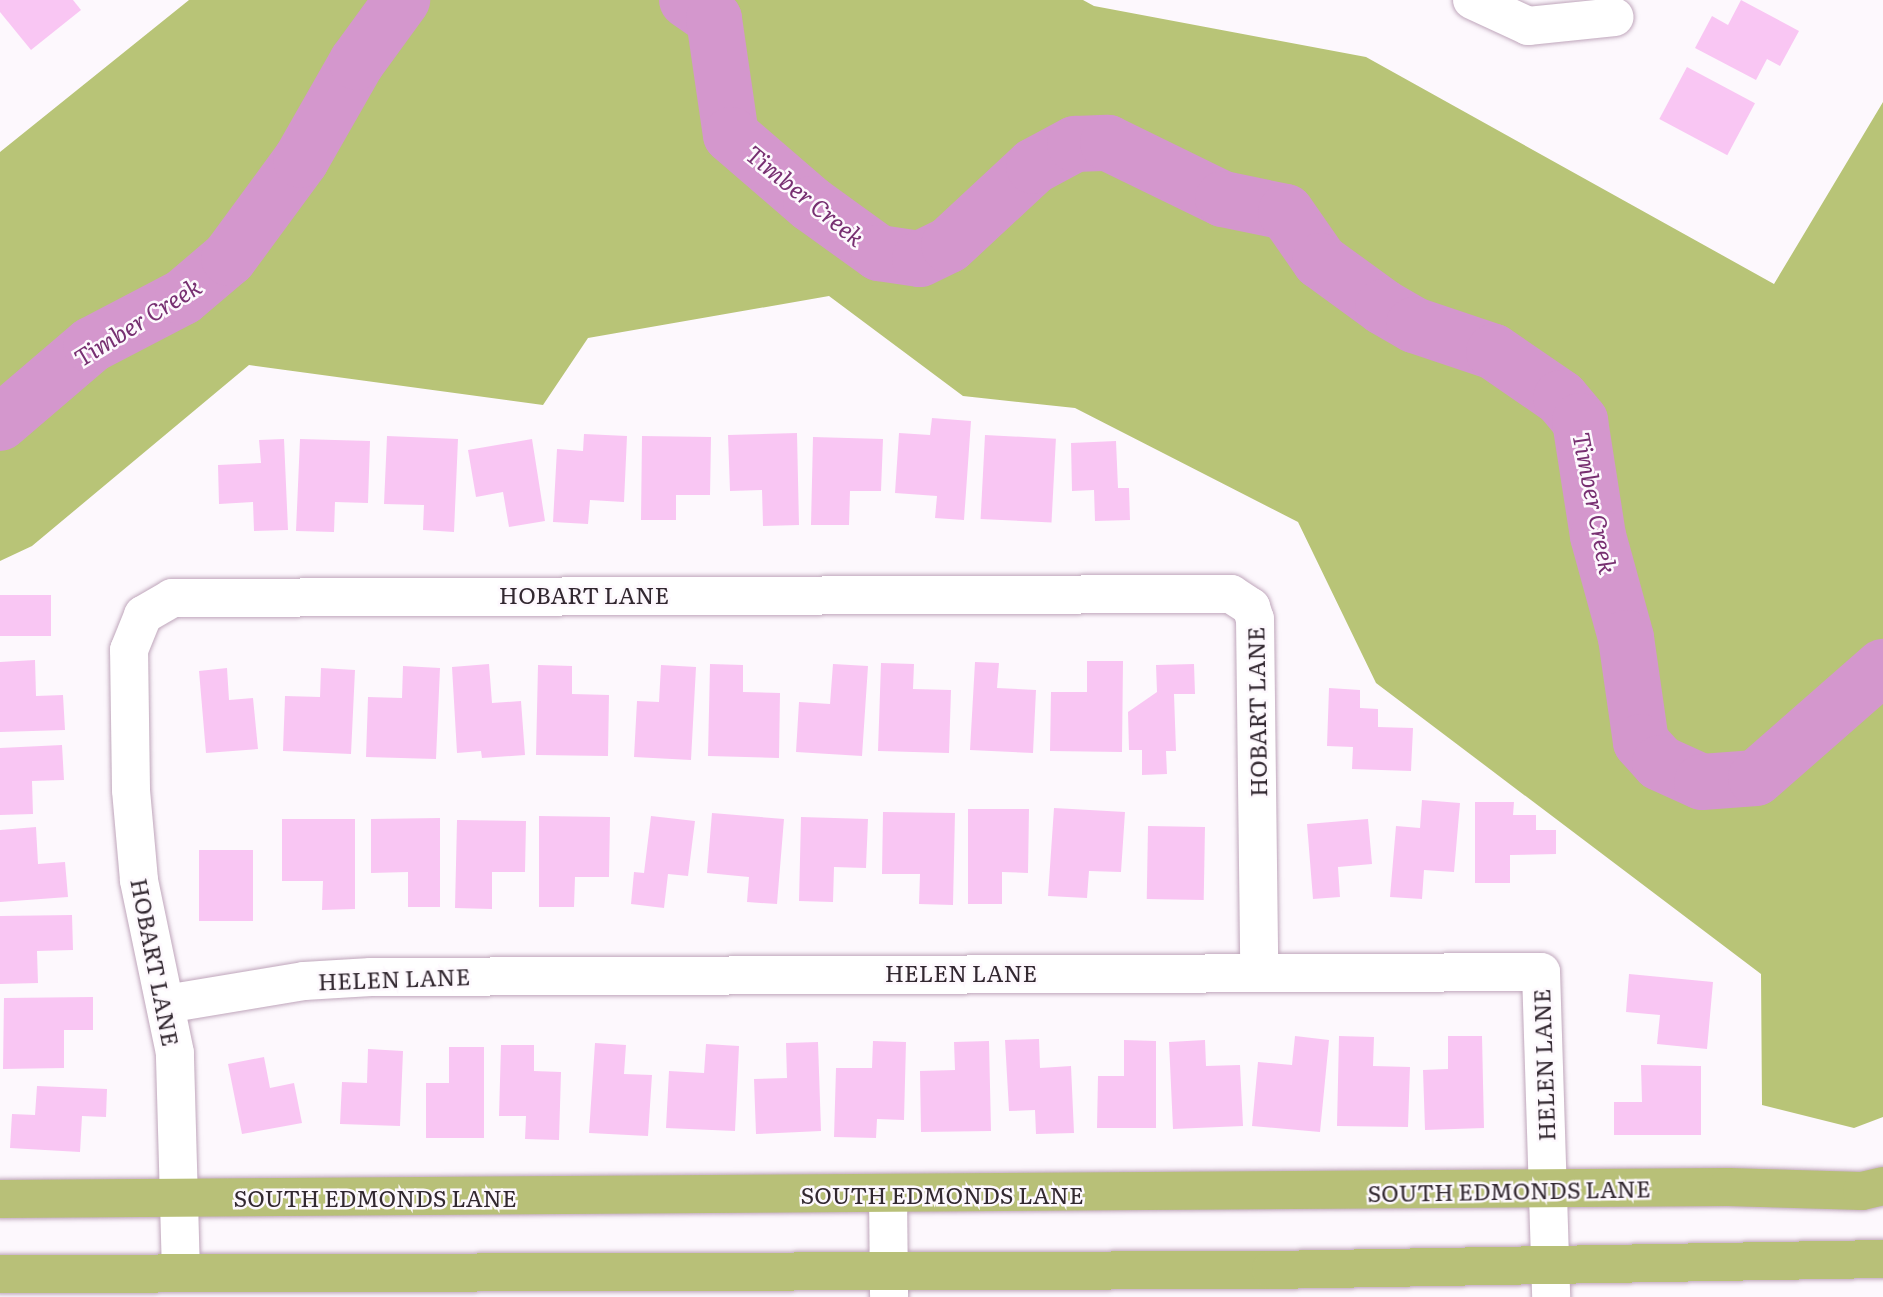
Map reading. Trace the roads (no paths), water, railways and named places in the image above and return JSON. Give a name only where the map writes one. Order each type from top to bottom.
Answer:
[{"type":"main road","name":"SOUTH EDMONDS LANE","points":[[0,1199],[1546,1189],[1863,1191],[1883,1186]]},
{"type":"main road","points":[[0,1274],[181,1272],[890,1283],[1271,1270],[1550,1280],[1883,1259]]},
{"type":"street","points":[[1472,0],[1528,26],[1615,17]]},
{"type":"street","name":"HOBART LANE","points":[[180,1197],[175,1053],[134,837],[129,650],[143,615],[172,598],[1231,594],[1251,607],[1255,619],[1259,970]]},
{"type":"street","name":"HELEN LANE","points":[[166,1004],[304,981],[371,977],[1259,970],[1541,972],[1546,1189]]},
{"type":"street","points":[[1546,1189],[1550,1280]]},
{"type":"street","points":[[888,1195],[890,1283]]},
{"type":"street","points":[[180,1197],[181,1272]]},
{"type":"waterway","name":"Timber Creek","points":[[0,423],[91,345],[183,297],[229,258],[301,160],[357,62],[402,0]]},
{"type":"waterway","name":"Timber Creek","points":[[687,0],[714,19],[731,135],[811,204],[879,253],[920,259],[949,245],[1034,166],[1075,144],[1108,143],[1223,199],[1286,212],[1320,261],[1383,307],[1414,325],[1494,352],[1561,398],[1580,421],[1598,536],[1626,638],[1641,742],[1660,763],[1702,782],[1756,778],[1883,667]]}]
